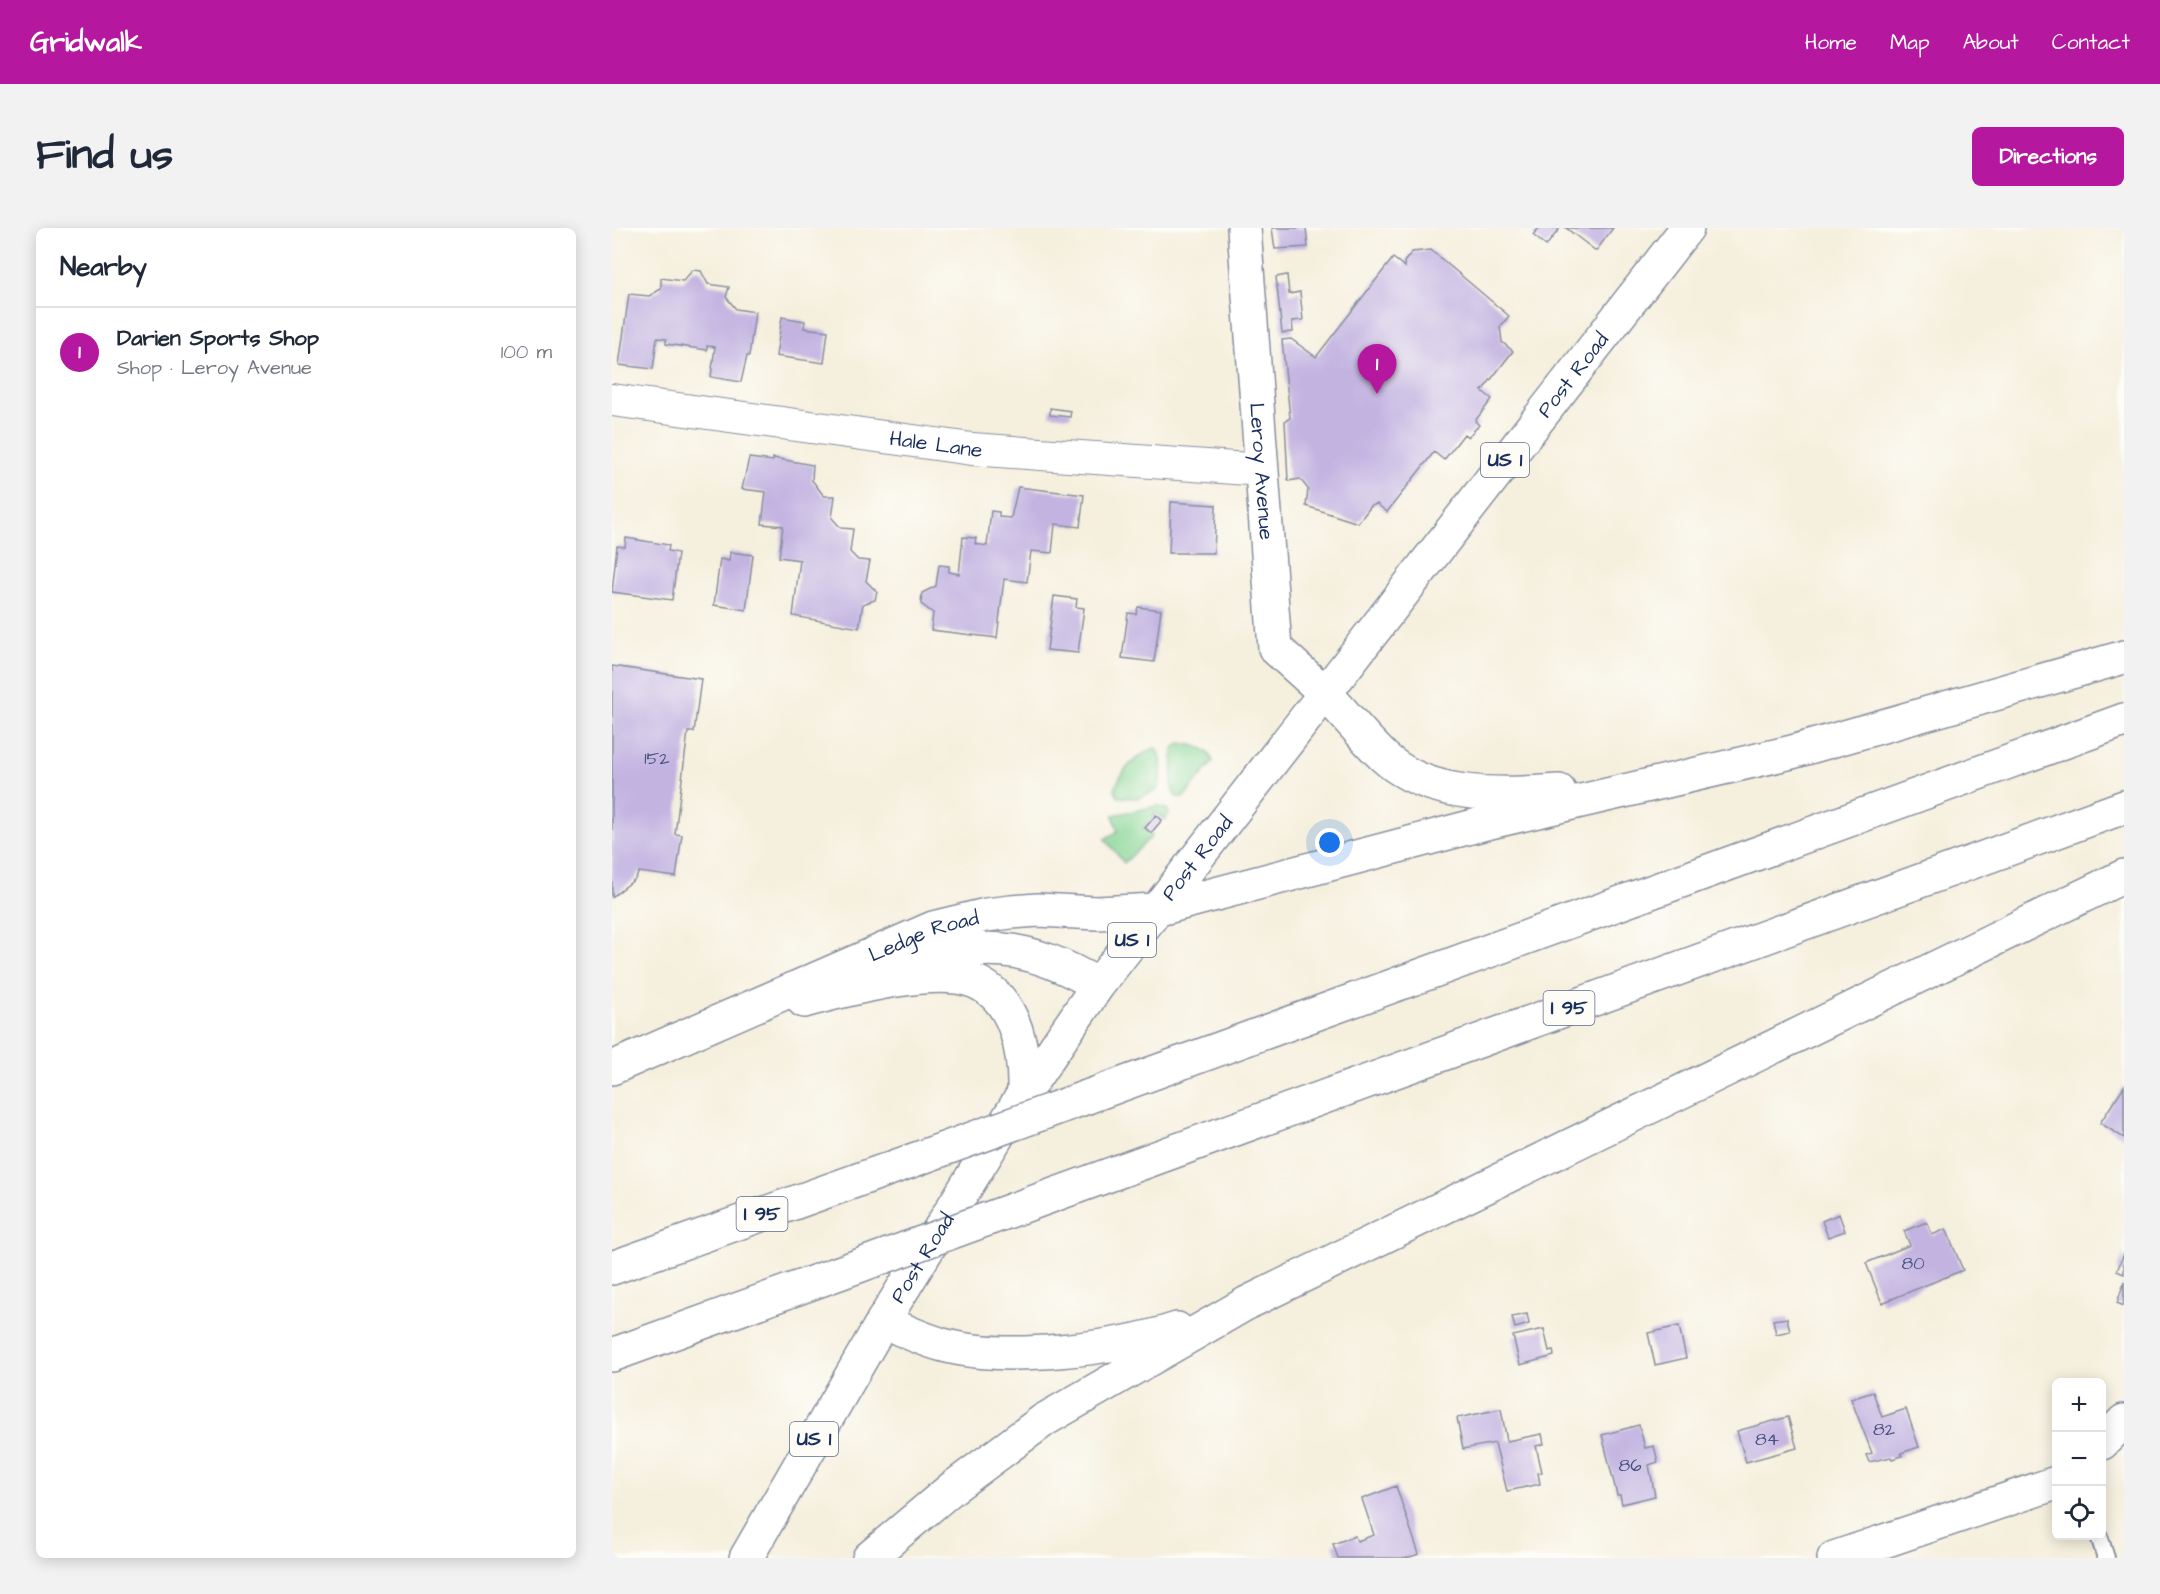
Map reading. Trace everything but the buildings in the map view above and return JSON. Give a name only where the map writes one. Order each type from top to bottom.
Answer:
[{"type":"main road","name":"Leroy Avenue","points":[[1244,228],[1275,648],[1325,693],[1384,757],[1409,775],[1439,786],[1470,792],[1548,792],[1639,783],[1721,770]]},
{"type":"main road","name":"Post Road","points":[[746,1558],[883,1321],[1024,1093],[1098,985],[1687,228]]},
{"type":"main road","points":[[1721,770],[2124,657]]},
{"type":"main road","name":"I 95","points":[[612,1268],[2124,720]]},
{"type":"main road","name":"Ledge Road","points":[[612,1068],[903,940],[959,921],[986,915],[1038,910],[1096,913],[1155,910],[1502,819],[1721,770]]},
{"type":"main road","name":"I 95","points":[[612,1355],[2124,807]]},
{"type":"main road","points":[[869,1558],[951,1490],[1044,1420],[1247,1303],[2124,876]]},
{"type":"main road","name":"Ledge Road","points":[[707,1026],[875,982],[904,968],[952,953],[1001,949],[1043,957],[1098,985]]},
{"type":"main road","name":"Ledge Road","points":[[875,982],[957,977],[975,982],[989,990],[1015,1026],[1023,1058],[1024,1093]]},
{"type":"main road","points":[[883,1321],[913,1335],[964,1349],[1051,1350],[1132,1341],[1209,1318],[1247,1303]]},
{"type":"main road","points":[[2106,1439],[2124,1421]]},
{"type":"main road","points":[[1834,1558],[2052,1484]]},
{"type":"street","name":"Hale Lane","points":[[612,400],[972,449],[1262,470]]},
{"type":"lane","points":[[2100,1540],[2106,1558]]},
{"type":"green space","points":[[1180,743],[1204,750],[1213,762],[1183,798],[1175,796],[1172,788],[1173,749]]},
{"type":"green space","points":[[1155,748],[1160,756],[1162,768],[1156,791],[1138,798],[1118,797],[1115,789],[1126,770],[1136,759]]},
{"type":"green space","points":[[1158,806],[1167,809],[1169,814],[1165,820],[1156,813],[1143,828],[1152,836],[1124,863],[1105,839],[1118,831],[1113,815]]},
{"type":"place","name":"Darien Sports Shop","points":[[1377,394]]}]
